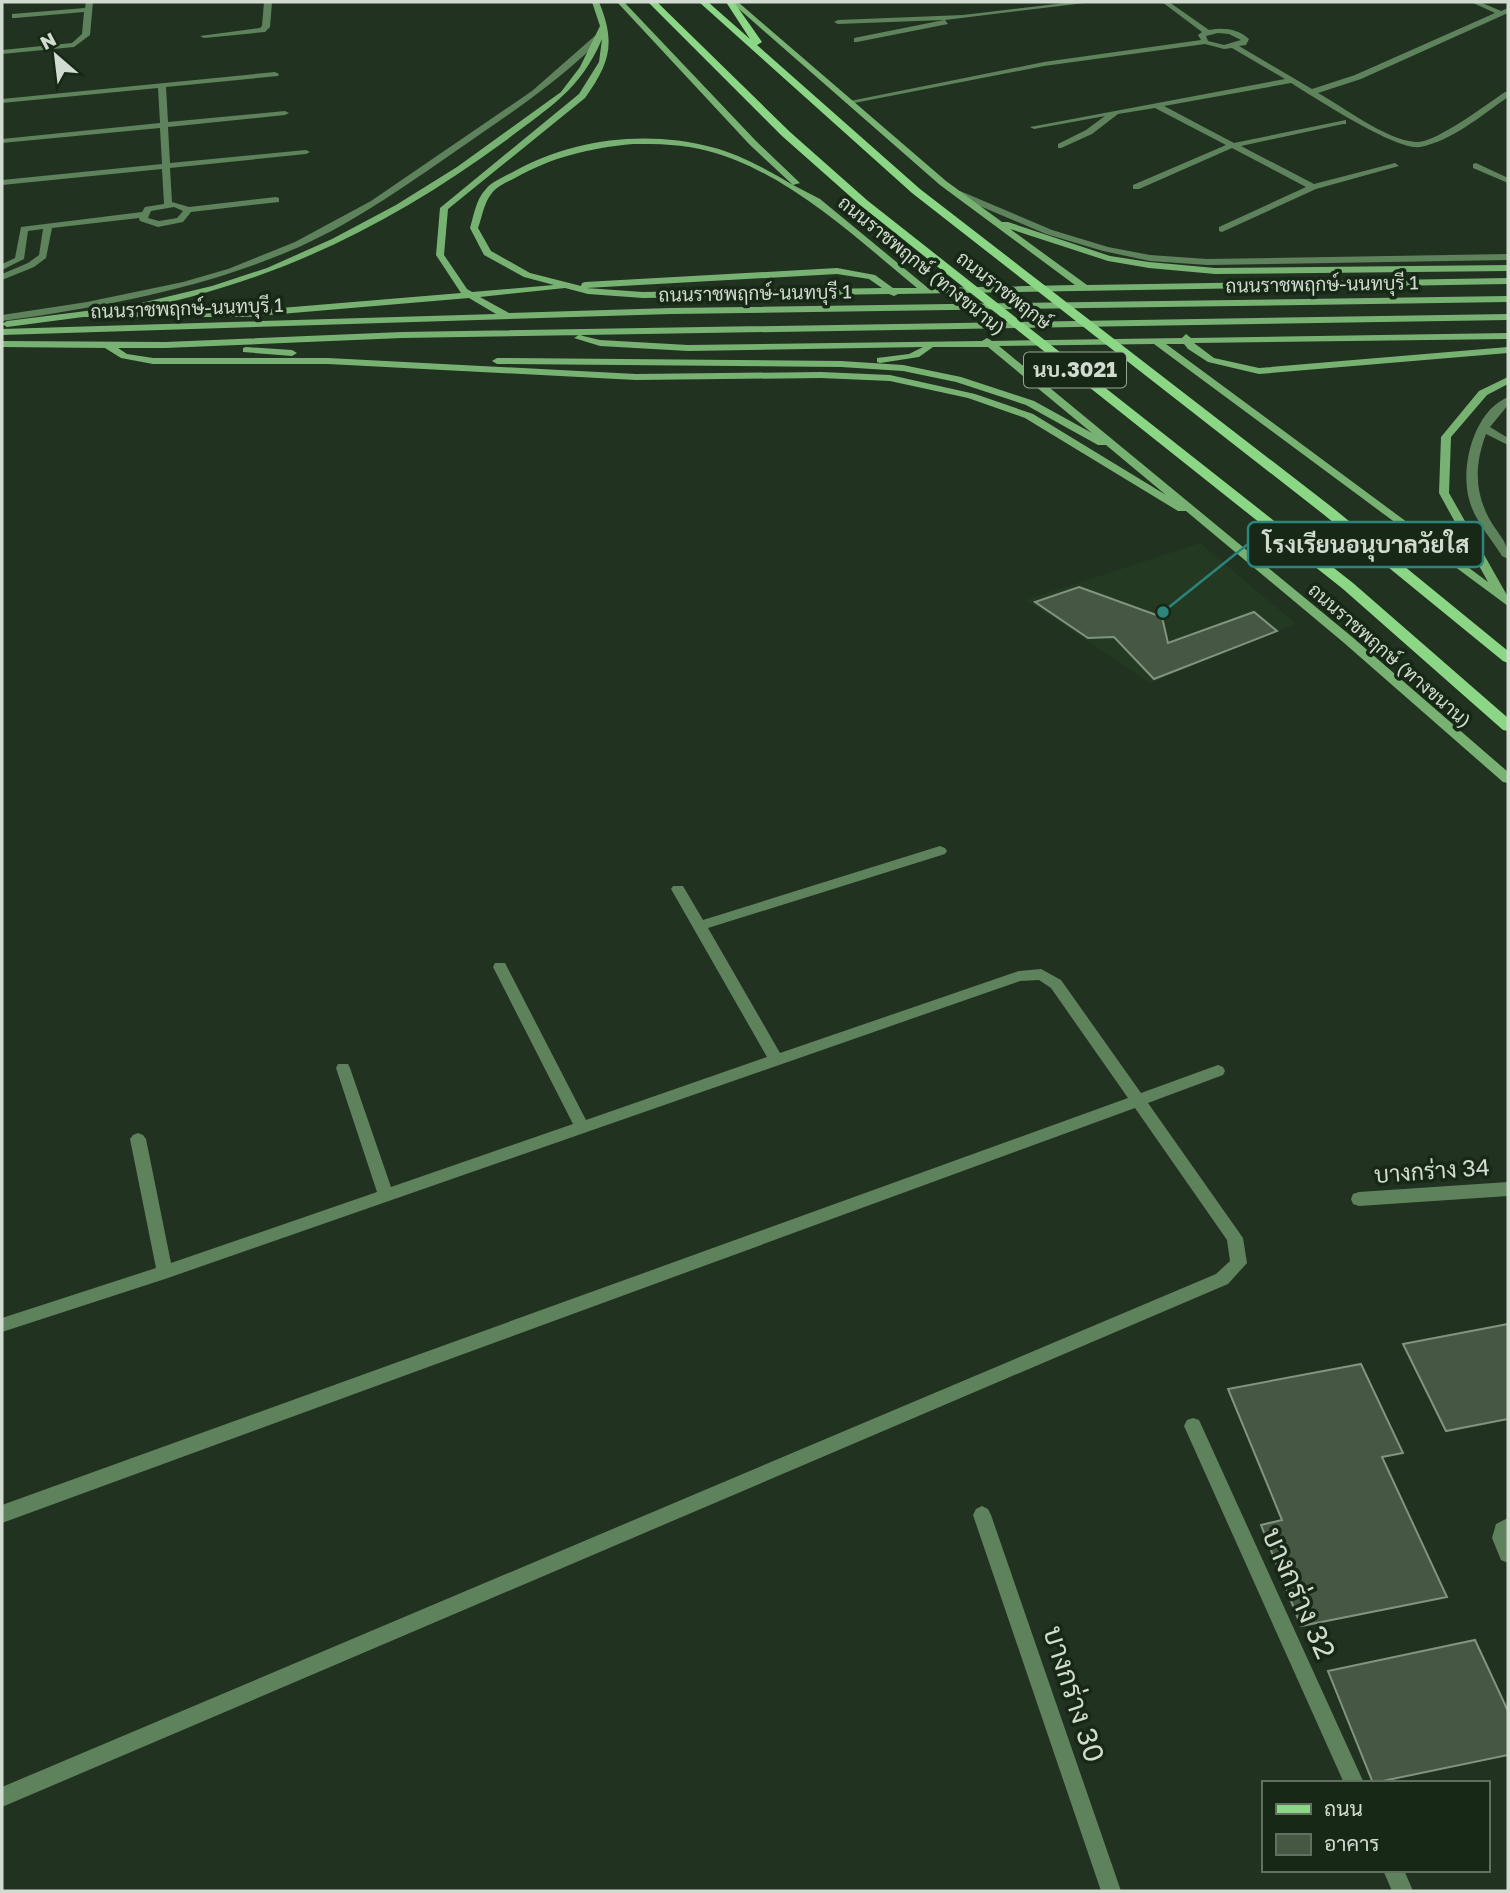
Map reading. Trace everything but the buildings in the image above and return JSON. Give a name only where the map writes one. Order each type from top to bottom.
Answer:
[{"type":"main road","points":[[595,2],[605,22],[608,49],[599,74],[582,96],[444,208],[440,255],[464,291],[521,324],[600,343],[688,348],[1508,335]]},
{"type":"main road","name":"ถนนราชพฤกษ์ (ทางขนาน)","points":[[621,2],[753,143],[824,207],[1134,460],[1508,779]]},
{"type":"main road","name":"ถนนราชพฤกษ์","points":[[652,2],[786,134],[863,203],[1348,586],[1508,726]]},
{"type":"main road","name":"ถนนราชพฤกษ์","points":[[704,2],[916,191],[1317,503],[1508,658]]},
{"type":"main road","points":[[732,2],[774,67]]},
{"type":"main road","name":"นบ.3021","points":[[732,2],[957,193],[1505,600]]},
{"type":"main road","points":[[2,324],[85,315],[203,291],[268,271],[335,243],[395,210],[485,152],[568,89],[595,51],[605,22]]},
{"type":"main road","points":[[824,207],[756,166],[696,147],[626,142],[588,146],[528,165],[487,192],[474,228],[487,253],[527,275],[588,292],[643,295],[1508,281]]},
{"type":"main road","points":[[994,220],[1108,258],[1214,271],[1508,268]]},
{"type":"main road","points":[[85,315],[246,314],[372,306],[635,280],[837,271],[884,283],[931,346],[911,356],[841,364]]},
{"type":"main road","points":[[1214,271],[1175,285],[1172,309],[1191,347],[1211,360],[1232,366],[1259,371],[1508,350]]},
{"type":"main road","name":"ถนนราชพฤกษ์-นนทบุรี 1","points":[[2,332],[671,312],[1508,299]]},
{"type":"main road","name":"ถนนราชพฤกษ์-นนทบุรี 1","points":[[2,344],[165,345],[402,335],[1503,317]]},
{"type":"main road","points":[[108,345],[124,356],[153,361],[328,361],[636,377],[821,375],[890,378],[971,396],[1029,416],[1210,526]]},
{"type":"main road","points":[[165,345],[431,361],[841,364],[903,368],[992,390],[1030,403],[1134,460]]},
{"type":"main road","points":[[1505,600],[1444,493],[1446,438],[1483,393],[1508,380]]},
{"type":"street","points":[[204,36],[262,30],[265,27],[268,2]]},
{"type":"street","points":[[998,2],[1008,11]]},
{"type":"street","points":[[838,22],[963,17],[1089,2]]},
{"type":"street","points":[[1165,2],[1207,32]]},
{"type":"street","points":[[1474,2],[1504,11]]},
{"type":"street","points":[[2,52],[74,46],[86,35],[88,6],[15,16]]},
{"type":"street","points":[[1315,91],[1358,77],[1504,11]]},
{"type":"street","points":[[857,40],[920,29],[963,17]]},
{"type":"street","points":[[1205,42],[1202,35],[1207,32],[1217,30],[1240,34],[1245,39],[1235,47]]},
{"type":"street","points":[[2,318],[87,306],[184,284],[231,271],[298,244],[374,203],[535,93],[600,36]]},
{"type":"street","points":[[849,102],[1044,64],[1205,42],[1235,47],[1315,91],[1383,134],[1418,145],[1445,135],[1508,94]]},
{"type":"street","points":[[2,101],[275,74]]},
{"type":"street","points":[[1034,127],[1294,80]]},
{"type":"street","points":[[162,85],[168,204]]},
{"type":"street","points":[[1156,105],[1312,187]]},
{"type":"street","points":[[1061,146],[1089,132],[1118,111]]},
{"type":"street","points":[[2,141],[285,113]]},
{"type":"street","points":[[1136,187],[1230,146],[1343,122]]},
{"type":"street","points":[[2,183],[306,152]]},
{"type":"street","points":[[1222,229],[1312,187],[1395,166]]},
{"type":"street","points":[[1476,166],[1508,181]]},
{"type":"street","points":[[957,193],[1049,232],[1106,249],[1150,258],[1244,262],[1508,257]]},
{"type":"street","points":[[2,267],[19,259],[24,229],[142,215],[148,209],[168,204],[181,205],[188,210],[276,200]]},
{"type":"street","points":[[142,215],[151,223],[166,224],[180,220],[188,210]]},
{"type":"street","points":[[2,277],[31,265],[43,256],[48,226]]},
{"type":"street","points":[[1508,400],[1483,428],[1474,445],[1474,498],[1508,556]]},
{"type":"street","points":[[1483,428],[1508,442]]},
{"type":"street","points":[[699,926],[940,851]]},
{"type":"street","points":[[678,889],[777,1061]]},
{"type":"street","points":[[500,967],[582,1128]]},
{"type":"street","points":[[2,1325],[166,1272],[1019,976],[1041,974],[1056,984],[1235,1238],[1239,1263],[1222,1279],[2,1797]]},
{"type":"street","points":[[343,1068],[386,1196]]},
{"type":"street","points":[[2,1514],[1217,1071]]},
{"type":"street","points":[[138,1139],[166,1272]]},
{"type":"street","name":"บางกร่าง 34","points":[[1359,1199],[1508,1189]]},
{"type":"street","name":"บางกร่าง 32","points":[[1193,1426],[1353,1781]]},
{"type":"street","name":"บางกร่าง 30","points":[[982,1515],[1111,1891]]},
{"type":"street","points":[[1508,1527],[1502,1530],[1501,1538],[1508,1554]]},
{"type":"street","points":[[1394,1872],[1403,1891]]},
{"type":"shaded area","points":[[1200,543],[1296,624],[1150,683],[1026,600]]},
{"type":"place","name":"โรงเรียนอนุบาลวัยใส","points":[[1163,612]]}]
